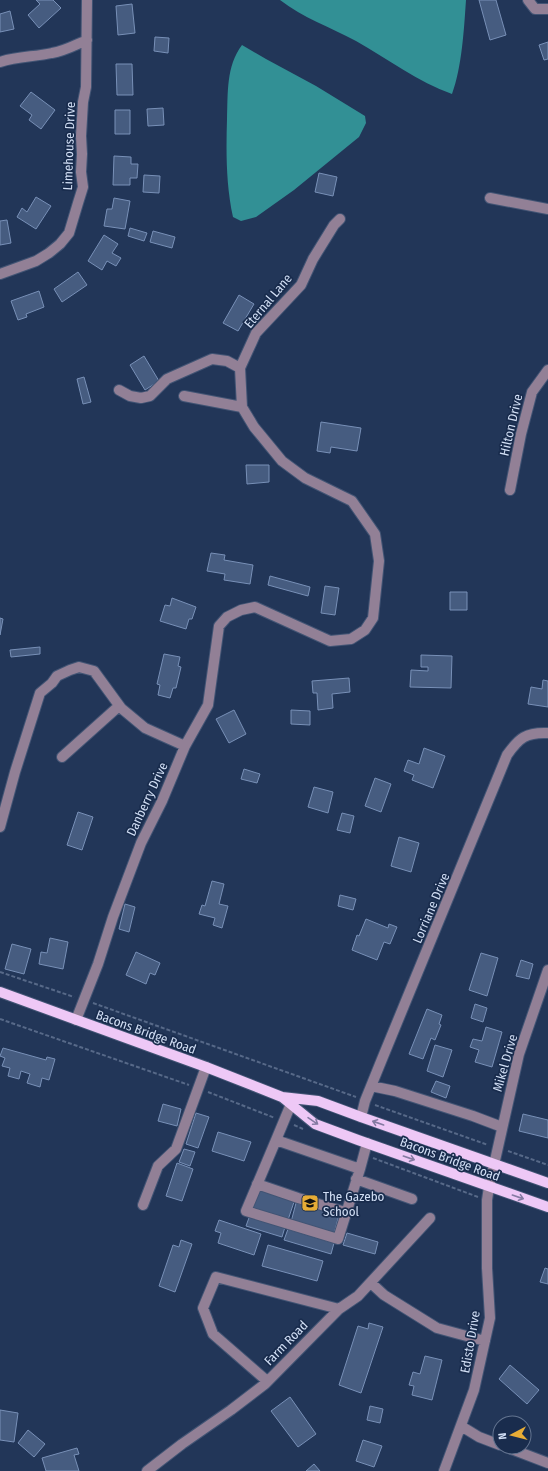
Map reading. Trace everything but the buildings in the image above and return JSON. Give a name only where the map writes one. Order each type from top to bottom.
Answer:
[{"type":"main road","name":"Bacons Bridge Road","points":[[0,992],[206,1067],[282,1097],[318,1101],[548,1183]]},
{"type":"main road","name":"Bacons Bridge Road","points":[[282,1097],[315,1124],[548,1208]]},
{"type":"street","name":"Limehouse Drive","points":[[0,274],[36,261],[60,244],[69,233],[82,187],[82,102],[86,88],[87,0]]},
{"type":"street","points":[[528,0],[535,9],[548,9]]},
{"type":"street","points":[[0,62],[14,58],[52,54],[68,49],[87,40]]},
{"type":"street","points":[[490,198],[548,209]]},
{"type":"street","name":"Eternal Lane","points":[[242,407],[240,368],[256,333],[301,285],[313,259],[334,225],[340,219]]},
{"type":"street","points":[[118,390],[130,396],[141,398],[150,396],[167,379],[212,359],[227,361],[240,368]]},
{"type":"street","name":"Hilton Drive","points":[[510,490],[521,434],[532,392],[548,370]]},
{"type":"street","points":[[184,396],[242,407]]},
{"type":"street","name":"Danberry Drive","points":[[76,1020],[98,964],[126,878],[186,746],[208,704],[219,626],[228,617],[241,610],[255,607],[330,641],[351,639],[365,630],[373,618],[379,561],[375,534],[352,501],[305,478],[282,461],[254,427],[242,407]]},
{"type":"street","points":[[0,827],[15,772],[40,693],[52,683],[57,676],[79,667],[94,671],[119,706],[145,728],[186,746]]},
{"type":"street","points":[[62,757],[119,706]]},
{"type":"street","name":"Lorriane Drive","points":[[361,1117],[371,1086],[507,755],[520,739],[526,735],[548,733]]},
{"type":"street","name":"Mikel Drive","points":[[494,1164],[519,1054],[548,970]]},
{"type":"street","points":[[143,1205],[158,1166],[176,1149],[206,1067]]},
{"type":"street","points":[[371,1086],[395,1091],[473,1116],[502,1128]]},
{"type":"street","points":[[291,1104],[246,1211],[338,1239],[345,1212],[368,1143]]},
{"type":"street","points":[[276,1140],[360,1169]]},
{"type":"street","name":"Edisto Drive","points":[[444,1471],[474,1390],[490,1318],[487,1268],[487,1200],[494,1164]]},
{"type":"street","points":[[356,1179],[412,1199]]},
{"type":"street","points":[[257,1184],[345,1212]]},
{"type":"street","name":"Farm Road","points":[[147,1471],[182,1444],[231,1410],[267,1381],[339,1309],[358,1296],[371,1283],[430,1218]]},
{"type":"street","points":[[267,1381],[214,1334],[203,1308],[216,1277],[339,1309]]},
{"type":"street","points":[[371,1283],[384,1296],[437,1328],[485,1341]]},
{"type":"street","points":[[461,1426],[479,1437],[492,1442]]},
{"type":"street","points":[[527,1455],[548,1463]]},
{"type":"path","points":[[0,972],[71,996]]},
{"type":"path","points":[[98,1005],[352,1096]]},
{"type":"path","points":[[0,1019],[198,1088],[306,1130]]},
{"type":"path","points":[[378,1106],[478,1141]]},
{"type":"path","points":[[516,1153],[548,1165]]},
{"type":"path","points":[[364,1155],[470,1194]]},
{"type":"shaded area","points":[[280,0],[466,0],[460,60],[452,94],[415,77],[356,41],[307,17]]},
{"type":"shaded area","points":[[242,45],[316,86],[365,116],[366,123],[359,137],[294,190],[256,217],[241,221],[233,217],[228,181],[227,144],[230,71]]},
{"type":"place","name":"The Gazebo School","points":[[310,1203]]}]
